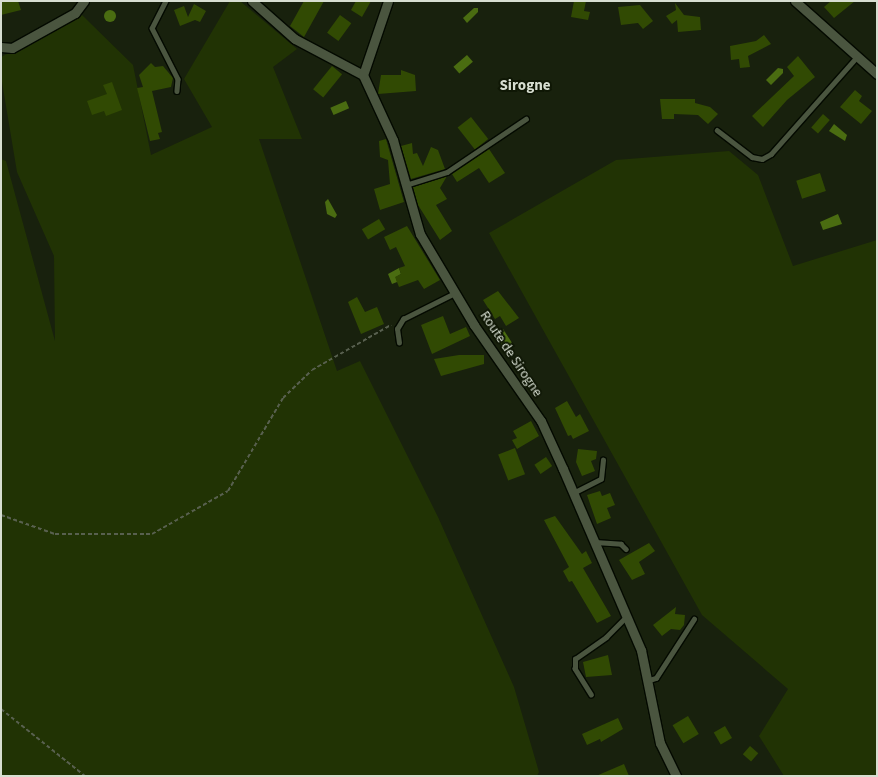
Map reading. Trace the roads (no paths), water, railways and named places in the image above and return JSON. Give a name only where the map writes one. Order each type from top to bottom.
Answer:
[{"type":"street","points":[[1,47],[12,48],[75,13],[84,1]]},
{"type":"street","points":[[252,1],[295,39],[363,75],[388,1]]},
{"type":"street","points":[[795,1],[856,58],[877,74]]},
{"type":"street","name":"Route de Sirogne","points":[[363,75],[393,140],[420,234],[474,325],[540,421],[574,493],[642,650],[660,743],[676,776]]},
{"type":"lane","points":[[166,1],[152,28],[178,79],[177,91]]},
{"type":"lane","points":[[717,130],[752,158],[762,159],[771,154],[856,58]]},
{"type":"lane","points":[[405,185],[447,172],[526,119]]},
{"type":"lane","points":[[399,343],[397,329],[403,319],[455,292]]},
{"type":"lane","points":[[574,493],[601,479],[603,460]]},
{"type":"lane","points":[[594,542],[621,544],[626,549]]},
{"type":"lane","points":[[591,695],[575,668],[575,659],[606,637],[626,616]]},
{"type":"lane","points":[[649,680],[656,678],[691,628],[694,619]]},
{"type":"district","name":"Sirogne","points":[[525,86]]}]
